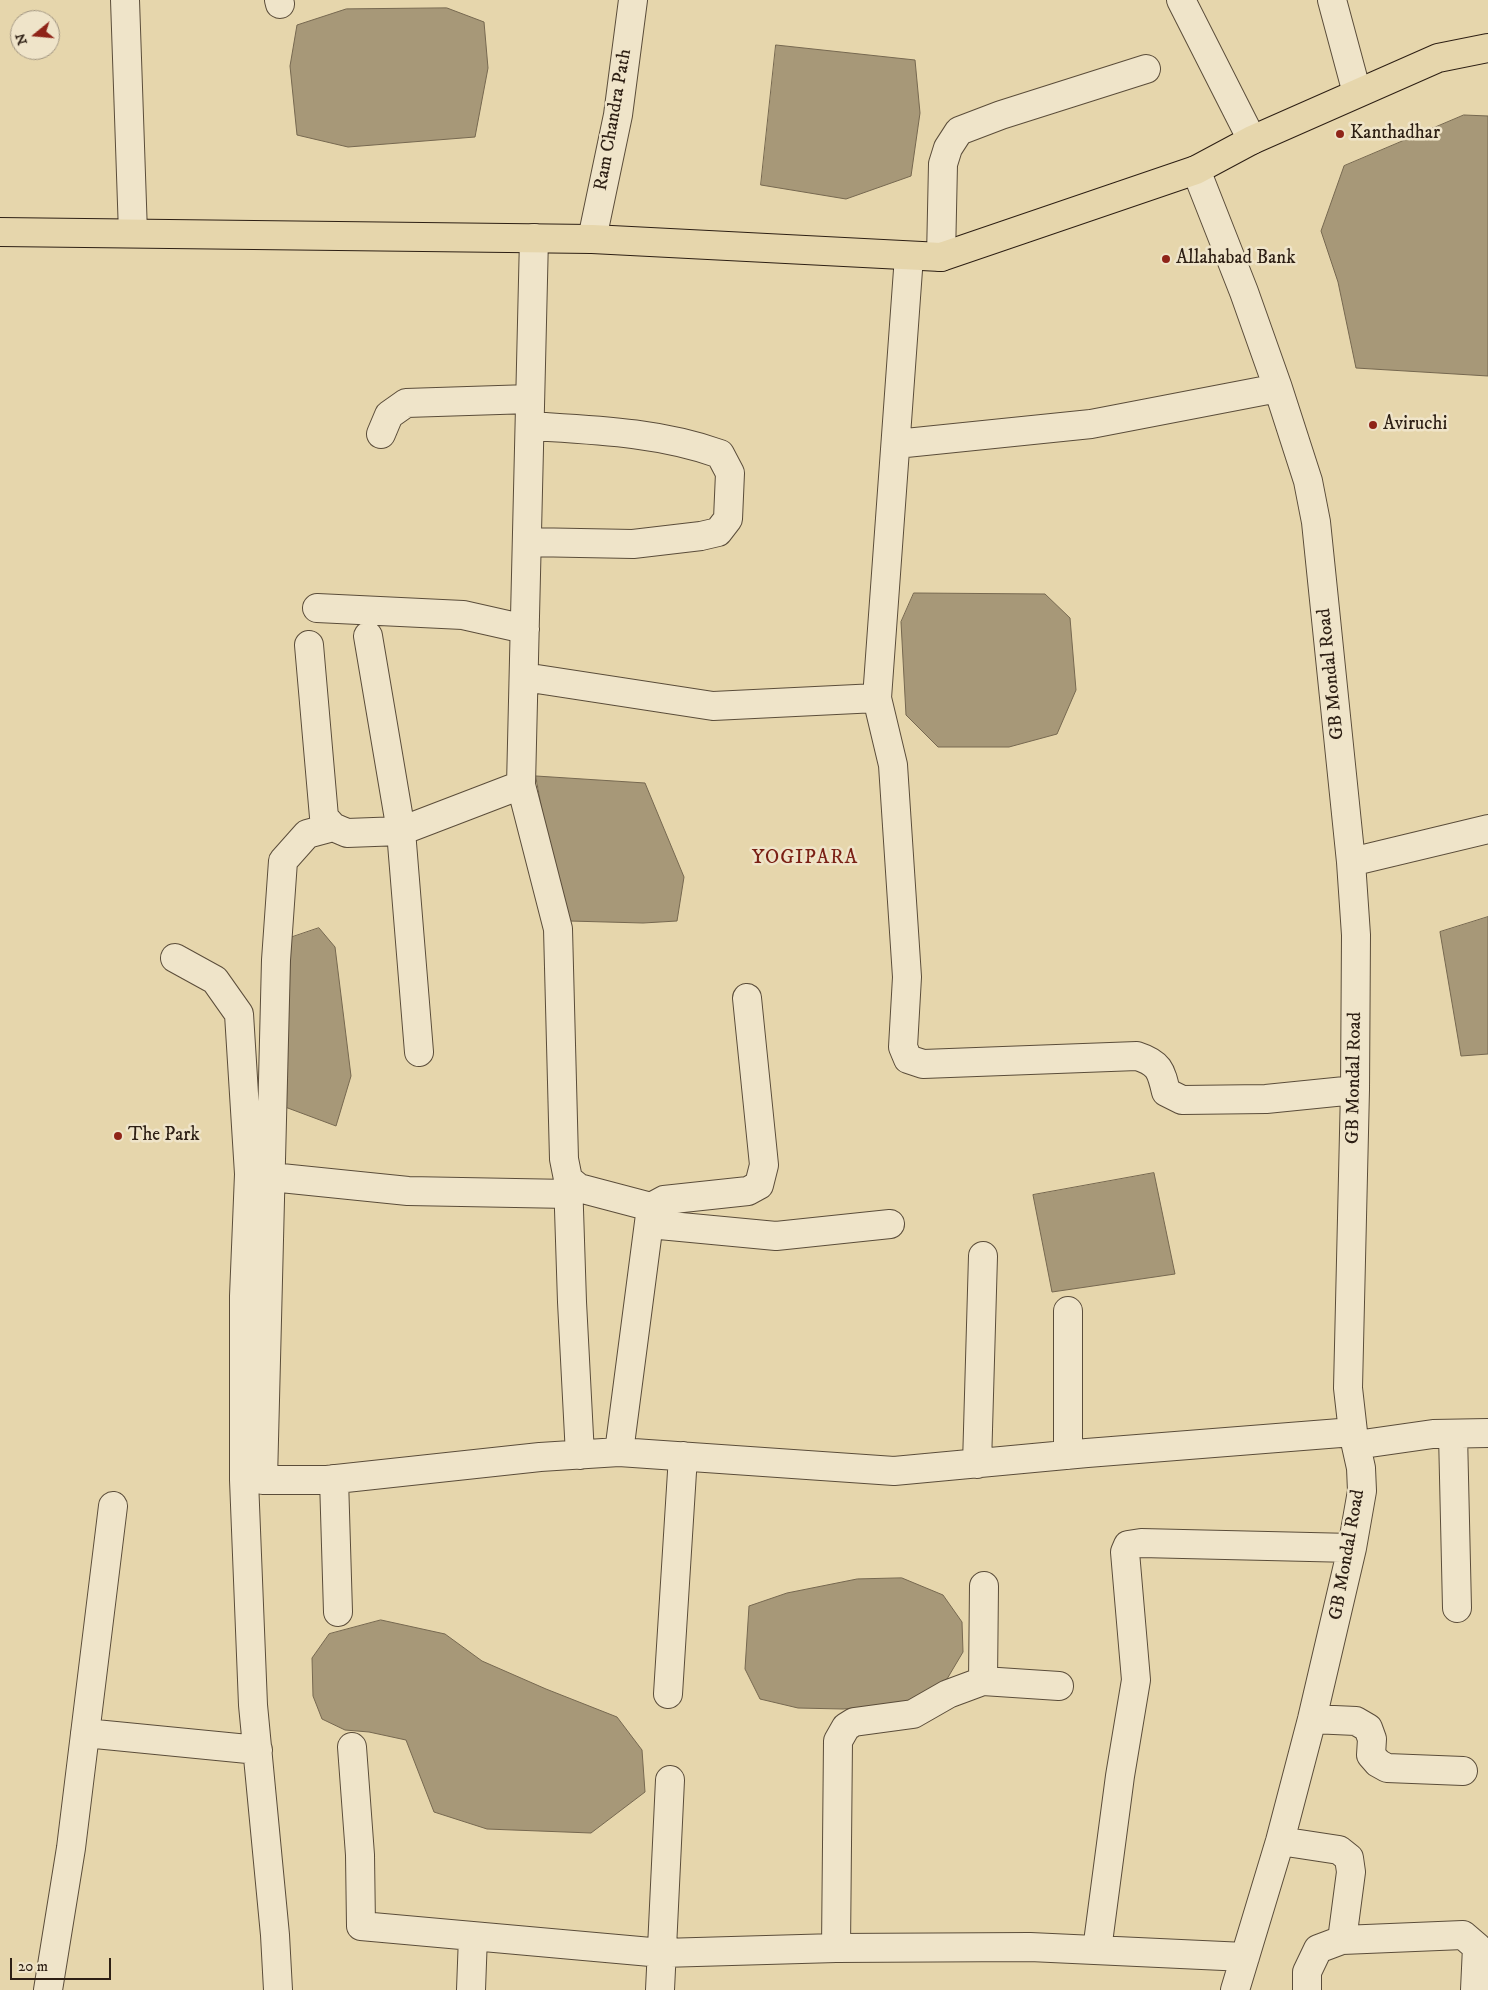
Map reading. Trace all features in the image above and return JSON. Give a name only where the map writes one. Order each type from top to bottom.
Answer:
[{"type":"main road","points":[[0,232],[592,239],[941,257],[1196,170],[1252,140],[1438,58],[1488,48]]},
{"type":"street","points":[[125,0],[133,234]]},
{"type":"street","name":"Ram Chandra Path","points":[[592,239],[618,115],[633,0]]},
{"type":"street","points":[[1181,0],[1252,140]]},
{"type":"street","points":[[1332,0],[1356,93]]},
{"type":"street","points":[[941,257],[943,164],[948,148],[959,131],[1001,115],[1146,69]]},
{"type":"street","name":"GB Mondal Road","points":[[1196,170],[1244,292],[1308,481],[1316,522],[1351,862],[1356,935],[1355,1090],[1348,1388],[1354,1438],[1361,1468],[1362,1491],[1344,1590],[1312,1719],[1280,1841],[1235,1990]]},
{"type":"street","points":[[534,238],[521,785],[558,929],[564,1159],[569,1187],[572,1302],[580,1455]]},
{"type":"street","points":[[910,256],[877,698],[893,765],[906,977],[903,1046],[908,1059],[923,1064],[1137,1056],[1152,1061],[1162,1073],[1166,1092],[1182,1100],[1266,1099],[1355,1090]]},
{"type":"street","points":[[896,444],[1090,424],[1278,388]]},
{"type":"street","points":[[381,434],[389,415],[406,403],[530,399]]},
{"type":"street","points":[[527,542],[633,544],[701,536],[718,532],[728,519],[730,473],[720,454],[701,448],[621,432],[530,426]]},
{"type":"street","points":[[317,608],[463,615],[525,629]]},
{"type":"street","points":[[368,636],[401,831],[419,1052]]},
{"type":"street","points":[[309,645],[324,817],[333,827],[348,834],[401,831],[521,785]]},
{"type":"street","points":[[524,677],[713,706],[877,698]]},
{"type":"street","points":[[333,827],[307,834],[283,861],[276,960],[263,1480],[334,1479],[540,1457],[619,1452],[894,1472],[1068,1455],[1354,1438],[1488,1433]]},
{"type":"street","points":[[1351,862],[1488,829]]},
{"type":"street","points":[[175,958],[216,980],[239,1014],[249,1174],[244,1296],[244,1480],[253,1696],[275,1935],[278,1990]]},
{"type":"street","points":[[619,1452],[650,1216],[664,1200],[748,1191],[759,1185],[764,1165],[747,998]]},
{"type":"street","points":[[271,1177],[408,1191],[579,1188],[650,1216],[776,1236],[890,1224]]},
{"type":"street","points":[[977,1464],[983,1256]]},
{"type":"street","points":[[1068,1311],[1068,1455]]},
{"type":"street","points":[[1453,1434],[1457,1608]]},
{"type":"street","points":[[668,1694],[683,1456]]},
{"type":"street","points":[[334,1479],[338,1612]]},
{"type":"street","points":[[48,1990],[71,1848],[112,1506]]},
{"type":"street","points":[[1097,1950],[1120,1776],[1136,1680],[1125,1552],[1128,1545],[1141,1543],[1352,1548]]},
{"type":"street","points":[[983,1681],[984,1586]]},
{"type":"street","points":[[836,1948],[838,1741],[846,1728],[854,1722],[913,1714],[948,1694],[983,1681],[1059,1686]]},
{"type":"street","points":[[1312,1719],[1356,1721],[1368,1728],[1372,1739],[1371,1755],[1378,1763],[1387,1768],[1463,1771]]},
{"type":"street","points":[[85,1734],[258,1750]]},
{"type":"street","points":[[352,1747],[360,1855],[361,1926],[662,1953],[836,1948],[1030,1947],[1244,1957]]},
{"type":"street","points":[[660,1990],[670,1780]]},
{"type":"street","points":[[1280,1841],[1339,1850],[1349,1858],[1351,1872],[1342,1940]]},
{"type":"street","points":[[1307,1990],[1307,1972],[1318,1949],[1342,1940],[1463,1935],[1477,1947],[1475,1990]]},
{"type":"street","points":[[471,1990],[473,1936]]},
{"type":"shaded area","points":[[447,8],[484,22],[488,68],[475,137],[348,147],[297,135],[290,66],[297,25],[346,9]]},
{"type":"shaded area","points":[[776,45],[915,60],[920,113],[911,176],[846,199],[761,185]]},
{"type":"shaded area","points":[[1464,115],[1488,116],[1488,376],[1356,368],[1338,282],[1321,231],[1344,166]]},
{"type":"shaded area","points":[[914,593],[1045,594],[1070,618],[1076,690],[1057,734],[1009,747],[938,747],[906,715],[901,622]]},
{"type":"shaded area","points":[[536,776],[645,783],[684,877],[677,921],[643,923],[569,921],[546,832]]},
{"type":"shaded area","points":[[1488,917],[1488,1054],[1461,1056],[1440,932]]},
{"type":"shaded area","points":[[319,928],[335,947],[351,1076],[336,1126],[269,1101],[272,944]]},
{"type":"shaded area","points":[[1154,1173],[1175,1274],[1052,1292],[1033,1195]]},
{"type":"shaded area","points":[[902,1578],[943,1595],[962,1622],[963,1652],[947,1679],[908,1703],[843,1709],[798,1708],[760,1699],[745,1669],[749,1606],[787,1593],[857,1579]]},
{"type":"shaded area","points":[[381,1620],[445,1634],[482,1661],[617,1717],[642,1750],[645,1792],[591,1833],[487,1829],[434,1812],[406,1740],[369,1732],[345,1730],[322,1719],[313,1696],[312,1658],[329,1634]]},
{"type":"place","name":"Kanthadhar","points":[[1340,134]]},
{"type":"place","name":"Allahabad Bank","points":[[1166,259]]},
{"type":"place","name":"Aviruchi","points":[[1373,425]]},
{"type":"place","name":"The Park","points":[[118,1136]]},
{"type":"district","name":"YOGIPARA","points":[[805,859]]}]
